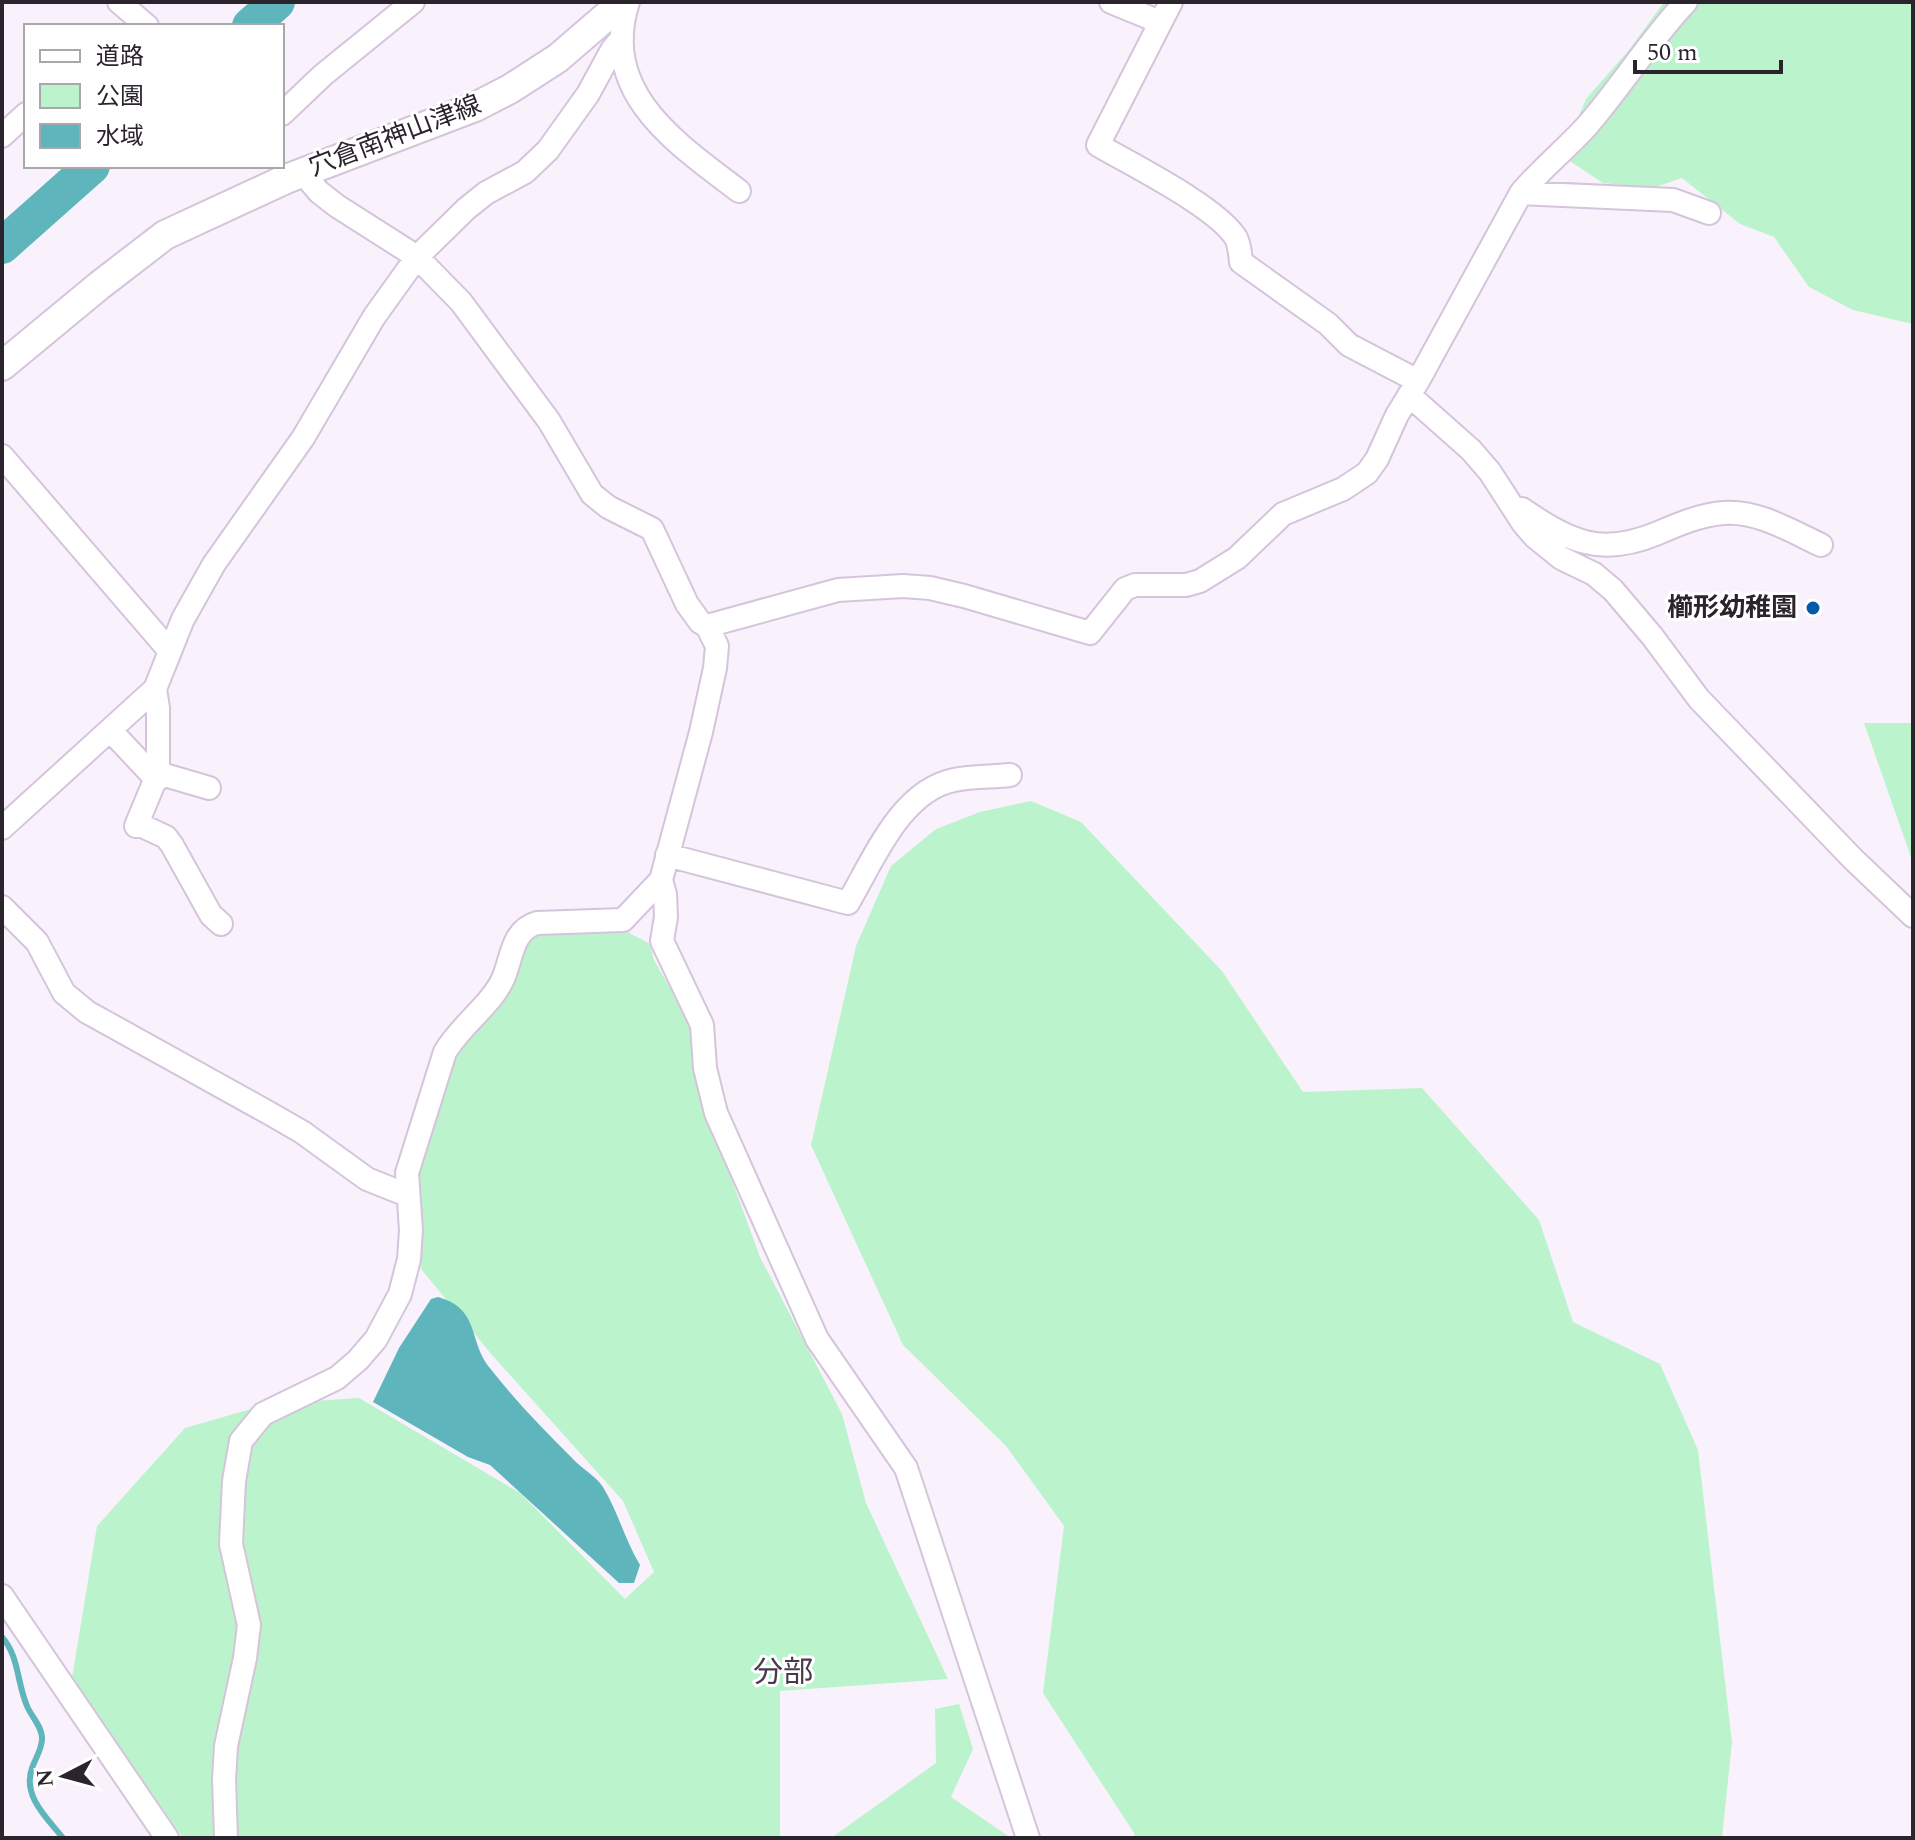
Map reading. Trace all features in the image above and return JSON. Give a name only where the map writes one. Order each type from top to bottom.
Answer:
[{"type":"main road","name":"穴倉南神山津線","points":[[2,366],[165,235],[287,172],[475,107],[558,58],[626,2]]},
{"type":"street","points":[[284,112],[323,75],[413,2]]},
{"type":"street","points":[[626,2],[622,38],[624,68],[639,102],[656,122],[739,191]]},
{"type":"street","points":[[1111,2],[1143,18],[1160,22]]},
{"type":"street","points":[[1171,2],[1098,145],[1190,198],[1236,239],[1241,262],[1328,324],[1349,345],[1414,388],[1471,450],[1523,523],[1548,549],[1594,574],[1613,590],[1699,699],[1853,859],[1913,916]]},
{"type":"street","points":[[707,626],[838,590],[903,586],[964,596],[1090,633],[1125,589],[1135,585],[1186,585],[1200,581],[1237,558],[1283,514],[1343,489],[1367,473],[1521,193],[1543,166],[1585,127],[1658,31],[1686,2]]},
{"type":"street","points":[[2,828],[155,689],[169,650],[214,564],[303,438],[354,350],[417,257],[466,209],[486,193],[525,172],[548,150],[588,94],[622,38]]},
{"type":"street","points":[[2,136],[24,116]]},
{"type":"street","points":[[287,172],[417,257],[461,302],[549,421],[592,494],[621,515],[652,529],[687,604],[700,622],[707,626],[717,646],[701,732],[661,880],[666,917],[662,941],[702,1025],[705,1068],[716,1113],[817,1339],[906,1468],[1028,1838]]},
{"type":"street","points":[[1521,193],[1673,200],[1709,213]]},
{"type":"street","points":[[2,456],[169,650]]},
{"type":"street","points":[[1508,499],[1559,533],[1594,545],[1627,544],[1689,520],[1723,513],[1749,514],[1821,545]]},
{"type":"street","points":[[155,689],[158,776],[137,825],[166,837],[211,915],[221,924]]},
{"type":"street","points":[[110,730],[158,776],[209,788]]},
{"type":"street","points":[[667,855],[848,903],[894,824],[914,802],[956,779],[1010,775]]},
{"type":"street","points":[[226,1838],[226,1746],[249,1625],[231,1544],[234,1481],[241,1441],[263,1414],[337,1378],[376,1339],[400,1294],[409,1259],[411,1230],[407,1173],[445,1052],[452,1039],[502,982],[519,935],[527,926],[537,923],[623,920],[661,880]]},
{"type":"street","points":[[2,907],[37,942],[64,993],[87,1012],[302,1132],[367,1179],[407,1195]]},
{"type":"street","points":[[2,1596],[167,1838]]},
{"type":"green space","points":[[1664,2],[1913,2],[1913,324],[1853,310],[1809,287],[1774,237],[1740,224],[1682,178],[1653,188],[1603,183],[1562,156],[1586,99],[1629,50]]},
{"type":"green space","points":[[1864,723],[1913,723],[1913,863]]},
{"type":"green space","points":[[1031,801],[1081,822],[1222,971],[1303,1092],[1422,1088],[1539,1220],[1573,1322],[1660,1364],[1698,1450],[1732,1742],[1722,1838],[1135,1838],[1043,1693],[1064,1526],[1006,1446],[903,1345],[811,1145],[856,946],[891,866],[936,829],[980,812]]},
{"type":"green space","points":[[622,929],[650,944],[654,960],[689,1021],[704,1104],[760,1257],[842,1414],[866,1503],[948,1679],[780,1691],[780,1838],[183,1838],[72,1678],[97,1526],[185,1428],[268,1404],[359,1398],[520,1493],[625,1599],[654,1572],[623,1501],[492,1355],[421,1269],[415,1177],[451,1055],[527,940],[538,934]]},
{"type":"green space","points":[[959,1704],[973,1749],[951,1797],[1011,1838],[831,1838],[936,1763],[935,1709]]},
{"type":"water","points":[[438,1297],[461,1309],[489,1367],[508,1391],[603,1487],[640,1565],[634,1583],[619,1583],[490,1465],[468,1457],[373,1402],[399,1348],[431,1299]]},
{"type":"waterway","points":[[252,24],[277,2]]},
{"type":"waterway","points":[[2,246],[90,168]]},
{"type":"waterway","points":[[2,1637],[12,1653],[24,1697],[42,1735],[32,1768],[30,1788],[38,1806],[63,1838]]},
{"type":"place","name":"櫛形幼稚園","points":[[1813,608]]},
{"type":"district","name":"分部","points":[[783,1673]]}]
